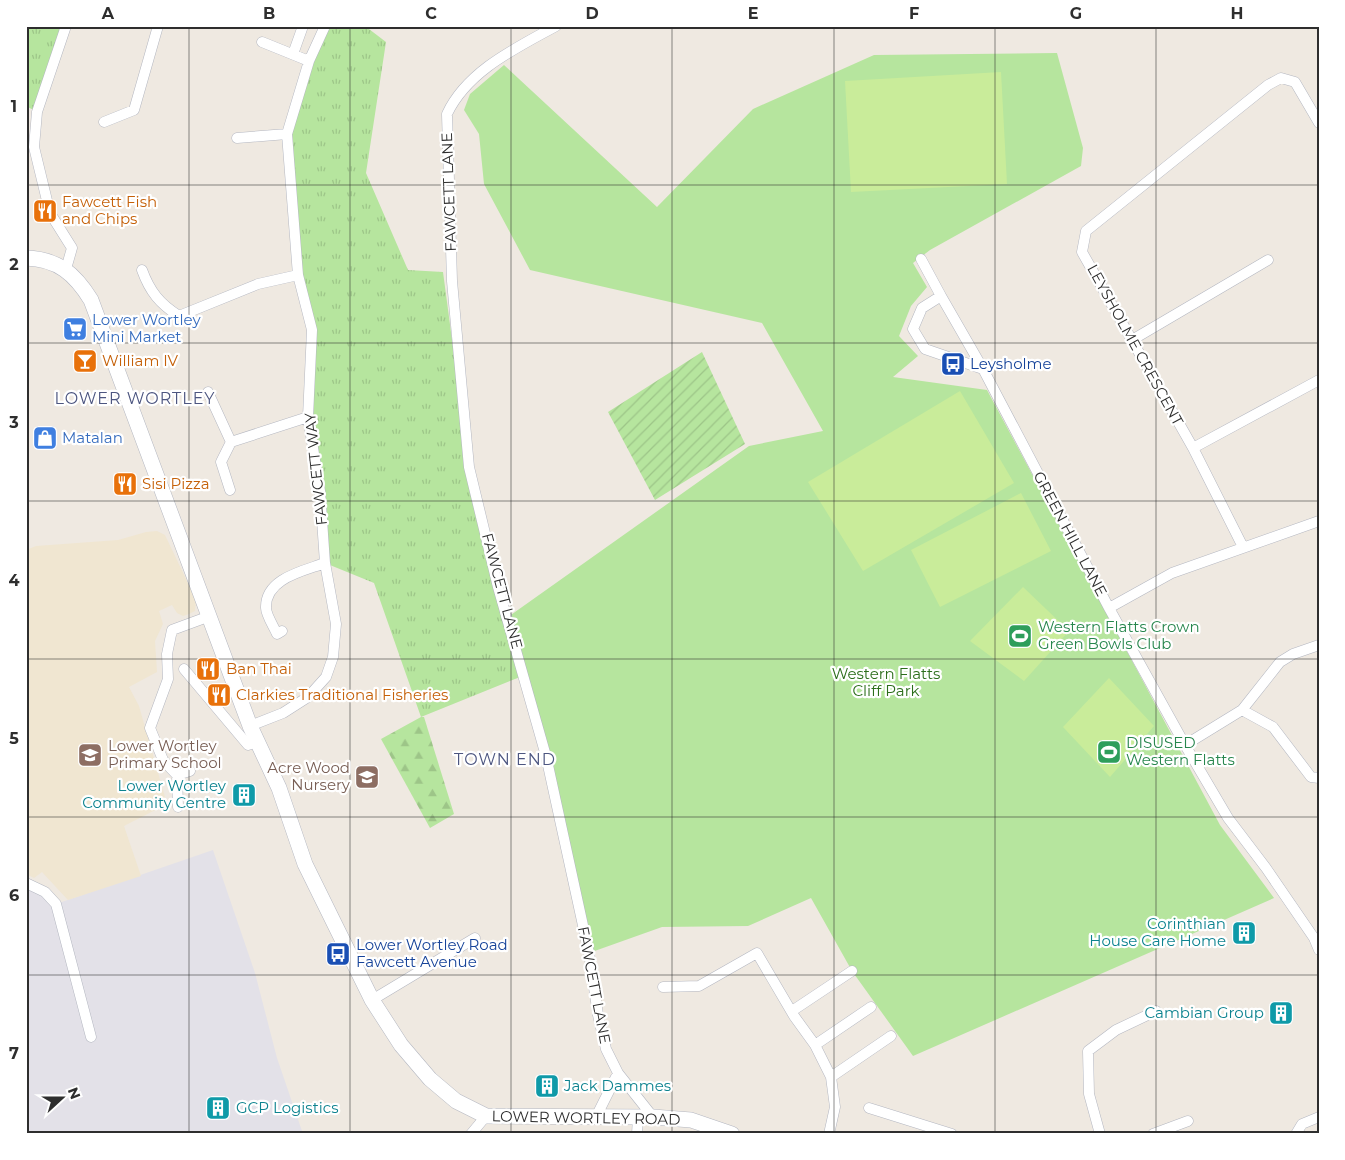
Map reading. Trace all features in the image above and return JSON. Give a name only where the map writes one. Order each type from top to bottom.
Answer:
[{"type":"street","points":[[26,258],[44,260],[66,269],[72,248],[50,213],[34,147],[37,112],[66,26]]},
{"type":"street","points":[[104,122],[134,110],[158,26]]},
{"type":"street","points":[[293,54],[303,26]]},
{"type":"street","name":"FAWCETT WAY","points":[[250,726],[283,713],[308,697],[326,677],[334,657],[336,624],[325,563],[320,491],[308,417],[312,330],[298,275],[287,134],[309,61],[325,26]]},
{"type":"street","name":"FAWCETT LANE","points":[[556,26],[525,42],[477,74],[453,101],[448,114],[447,140],[452,281],[469,467],[498,586],[546,756],[589,953],[598,1015],[606,1049],[618,1073],[645,1117]]},
{"type":"street","points":[[262,42],[309,61]]},
{"type":"street","name":"LEYSHOLME CRESCENT","points":[[1243,547],[1193,448],[1082,252],[1086,231],[1268,85],[1281,78],[1295,82],[1319,123]]},
{"type":"street","points":[[237,138],[287,134]]},
{"type":"street","name":"GREEN HILL LANE","points":[[921,259],[983,369],[1109,608],[1185,745],[1228,818],[1282,891],[1314,938],[1319,950]]},
{"type":"street","points":[[1132,340],[1268,260]]},
{"type":"street","name":"LOWER WORTLEY ROAD","points":[[66,269],[78,280],[91,300],[250,726],[278,788],[305,864],[372,1000],[401,1045],[430,1079],[456,1101],[486,1116],[645,1117],[691,1120],[732,1134]]},
{"type":"street","points":[[142,270],[148,288],[163,306],[180,316],[258,284],[298,275]]},
{"type":"street","points":[[941,296],[922,308],[913,329],[925,348],[983,369]]},
{"type":"street","points":[[1193,448],[1319,380]]},
{"type":"street","points":[[208,392],[231,442]]},
{"type":"street","points":[[230,490],[221,462],[231,442],[308,417]]},
{"type":"street","points":[[1109,608],[1172,573],[1319,521]]},
{"type":"street","points":[[282,631],[276,634],[266,608],[272,589],[287,577],[325,563]]},
{"type":"street","points":[[178,807],[176,775],[163,760],[150,728],[168,679],[167,654],[172,630],[210,616]]},
{"type":"street","points":[[1185,745],[1242,710],[1280,662],[1293,654],[1319,645]]},
{"type":"street","points":[[184,669],[248,745],[258,742]]},
{"type":"street","points":[[1242,710],[1273,727],[1310,777],[1319,778]]},
{"type":"street","points":[[176,775],[190,771]]},
{"type":"street","points":[[26,883],[45,892],[56,904],[91,1037]]},
{"type":"street","points":[[372,1000],[475,938]]},
{"type":"street","points":[[663,987],[699,986],[757,953],[815,1045],[831,1077],[834,1107],[829,1134]]},
{"type":"street","points":[[792,1011],[852,972]]},
{"type":"street","points":[[815,1045],[871,1007]]},
{"type":"street","points":[[1100,1134],[1089,1094],[1088,1051],[1116,1030],[1156,1011]]},
{"type":"street","points":[[831,1077],[891,1036]]},
{"type":"street","points":[[596,1117],[618,1073]]},
{"type":"street","points":[[869,1108],[952,1134]]},
{"type":"street","points":[[471,1134],[486,1116]]},
{"type":"street","points":[[637,1134],[645,1117]]},
{"type":"street","points":[[1296,1134],[1302,1124],[1319,1117]]},
{"type":"street","points":[[1153,1134],[1188,1121]]},
{"type":"shaded area","name":"Lower Wortley Primary School","points":[[157,531],[165,535],[196,600],[195,611],[183,616],[177,613],[172,605],[159,611],[163,624],[155,641],[157,672],[129,687],[139,706],[167,804],[124,826],[141,876],[68,900],[42,872],[34,878],[26,874],[26,550],[36,546],[118,540]]},
{"type":"shaded area","points":[[213,850],[255,973],[277,1058],[303,1134],[26,1134],[26,883],[56,904]]},
{"type":"green space","points":[[26,26],[66,26],[37,112],[26,106]]},
{"type":"green space","points":[[325,26],[365,26],[386,42],[366,173],[408,270],[443,272],[469,467],[525,675],[421,717],[374,583],[325,563],[308,417],[312,330],[298,275],[287,134]]},
{"type":"green space","name":"Western Flatts Cliff Park","points":[[1057,53],[1083,148],[1081,166],[930,250],[913,263],[927,287],[911,306],[899,336],[918,356],[893,377],[987,390],[1220,825],[1274,898],[913,1056],[852,971],[811,898],[748,926],[662,927],[589,953],[508,617],[749,446],[823,431],[762,323],[530,270],[484,184],[479,134],[464,110],[470,94],[504,65],[657,207],[753,109],[874,55]]},
{"type":"green space","points":[[1001,72],[1007,184],[851,192],[845,81]]},
{"type":"green space","points":[[702,352],[745,444],[655,500],[608,412]]},
{"type":"green space","points":[[960,391],[1014,483],[863,571],[808,482]]},
{"type":"green space","points":[[1021,493],[1051,551],[940,607],[911,550]]},
{"type":"green space","name":"Western Flatts Crown Green Bowls Club","points":[[1023,587],[1069,631],[1024,681],[970,641]]},
{"type":"green space","name":"DISUSED Western Flatts","points":[[1109,678],[1154,726],[1110,777],[1063,727]]},
{"type":"green space","points":[[424,717],[454,814],[430,828],[381,739]]},
{"type":"place","name":"Fawcett Fish and Chips","points":[[45,211]]},
{"type":"place","name":"Lower Wortley Mini Market","points":[[75,329]]},
{"type":"place","name":"William IV","points":[[85,361]]},
{"type":"place","name":"Leysholme","points":[[953,364]]},
{"type":"place","name":"Matalan","points":[[45,438]]},
{"type":"place","name":"Sisi Pizza","points":[[125,484]]},
{"type":"place","name":"Western Flatts Crown Green Bowls Club","points":[[1020,636]]},
{"type":"place","name":"Ban Thai","points":[[208,669]]},
{"type":"place","name":"Clarkies Traditional Fisheries","points":[[219,695]]},
{"type":"place","name":"DISUSED Western Flatts","points":[[1109,752]]},
{"type":"place","name":"Lower Wortley Primary School","points":[[90,755]]},
{"type":"place","name":"Acre Wood Nursery","points":[[367,777]]},
{"type":"place","name":"Lower Wortley Community Centre","points":[[244,795]]},
{"type":"place","name":"Corinthian House Care Home","points":[[1244,933]]},
{"type":"place","name":"Lower Wortley Road Fawcett Avenue","points":[[338,954]]},
{"type":"place","name":"Cambian Group","points":[[1281,1013]]},
{"type":"place","name":"Jack Dammes","points":[[547,1086]]},
{"type":"place","name":"GCP Logistics","points":[[218,1108]]},
{"type":"district","name":"LOWER WORTLEY","points":[[135,398]]},
{"type":"district","name":"TOWN END","points":[[505,759]]}]
